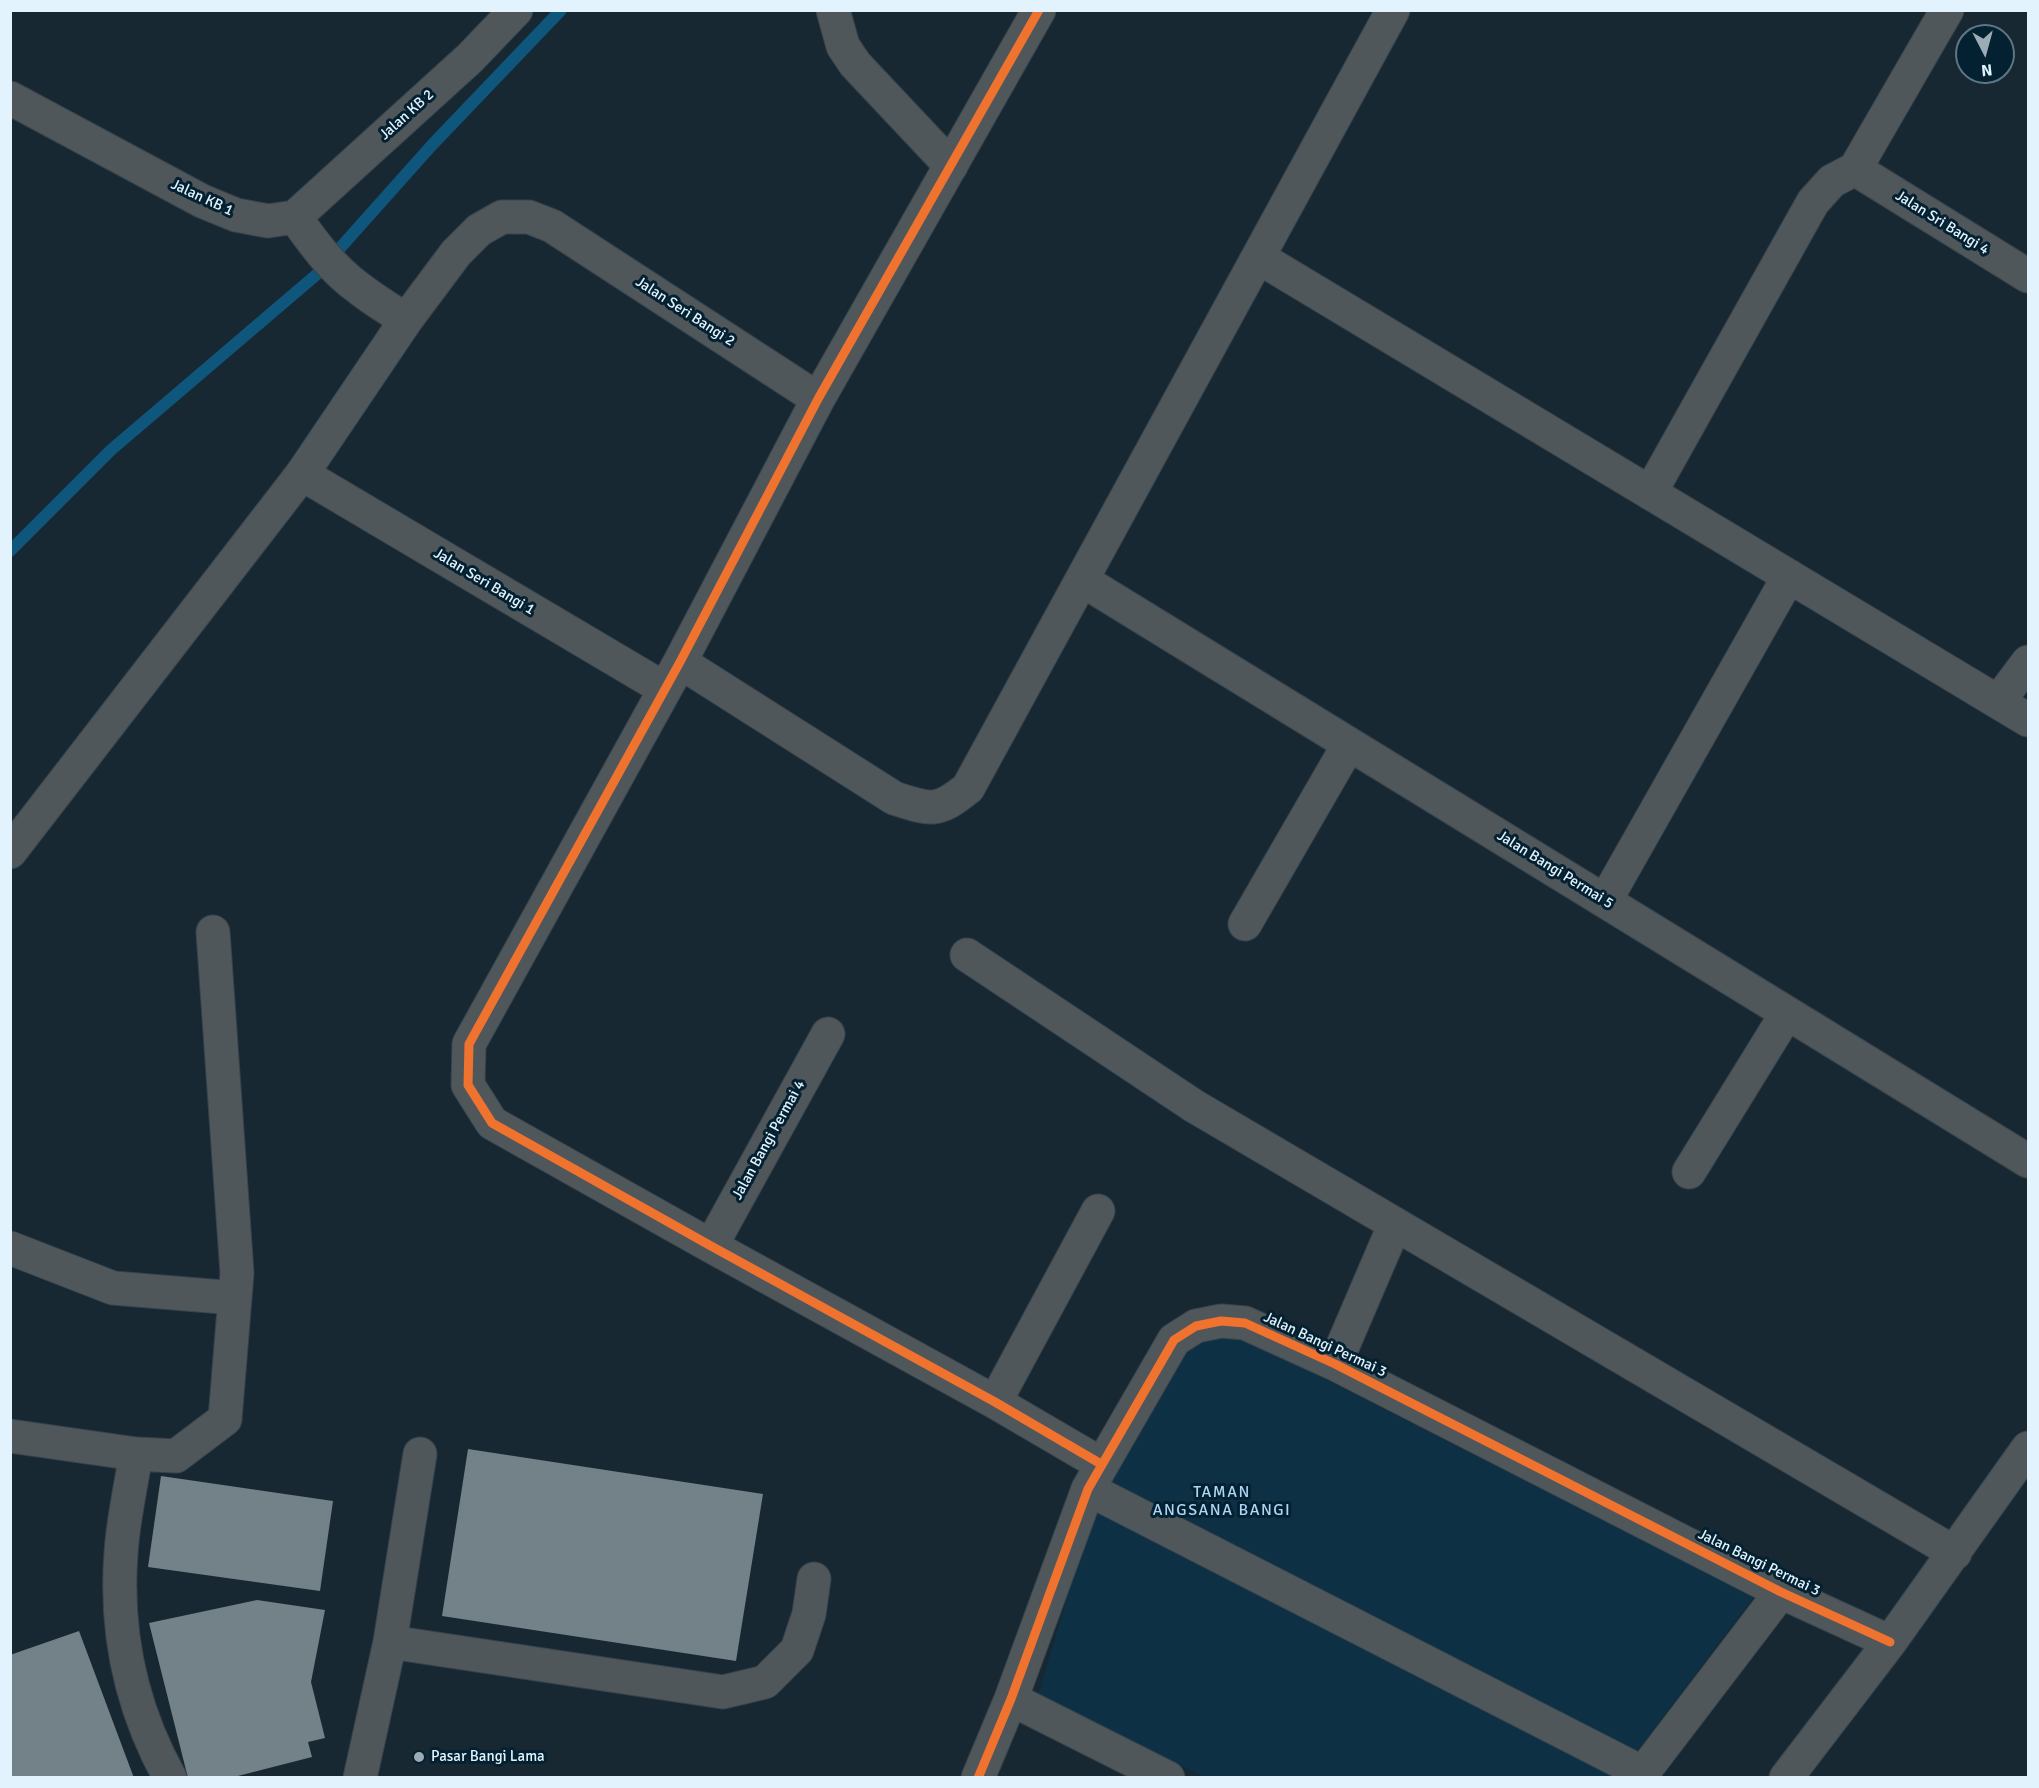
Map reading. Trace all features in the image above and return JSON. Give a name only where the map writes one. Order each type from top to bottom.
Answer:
[{"type":"street","name":"Jalan KB 2","points":[[295,217],[470,58],[516,10]]},
{"type":"street","points":[[833,10],[843,46],[855,64],[951,166]]},
{"type":"street","points":[[1039,10],[818,399],[672,675],[469,1044],[468,1085],[492,1123],[995,1402],[1095,1476],[1641,1775],[1781,1592]]},
{"type":"street","name":"Jalan Seri Bangi 1","points":[[302,474],[894,798],[923,807],[947,805],[968,788],[1393,10]]},
{"type":"street","points":[[1650,493],[1814,202],[1832,181],[1855,170],[1947,10]]},
{"type":"street","name":"Jalan KB 1","points":[[10,98],[202,201],[236,215],[268,221],[295,217]]},
{"type":"street","name":"Jalan Sri Bangi 4","points":[[1855,170],[2028,276]]},
{"type":"street","points":[[295,217],[325,257],[359,289],[406,320]]},
{"type":"street","name":"Jalan Seri Bangi 2","points":[[10,852],[302,474],[406,320],[456,253],[479,230],[502,217],[529,217],[552,226],[818,399]]},
{"type":"street","points":[[1258,257],[2028,720]]},
{"type":"street","points":[[1605,901],[1789,576]]},
{"type":"street","name":"Jalan Bangi Permai 5","points":[[1082,580],[2028,1161]]},
{"type":"street","points":[[1998,702],[2028,662]]},
{"type":"street","points":[[1245,924],[1349,744]]},
{"type":"street","points":[[10,1436],[136,1454],[176,1456],[225,1419],[237,1273],[213,932]]},
{"type":"street","points":[[968,955],[1194,1106],[1955,1553]]},
{"type":"street","points":[[1689,1172],[1787,1013]]},
{"type":"street","name":"Jalan Bangi Permai 4","points":[[711,1246],[828,1034]]},
{"type":"street","points":[[995,1402],[1098,1210]]},
{"type":"street","points":[[1335,1364],[1395,1224]]},
{"type":"street","points":[[10,1248],[113,1288],[235,1298]]},
{"type":"street","name":"Jalan Bangi Permai 3","points":[[978,1778],[1011,1699],[1095,1476],[1174,1340],[1196,1326],[1221,1321],[1245,1323],[1335,1364],[1781,1592],[1890,1642]]},
{"type":"street","points":[[136,1454],[121,1551],[119,1599],[124,1653],[137,1705],[156,1754],[170,1778]]},
{"type":"street","points":[[360,1778],[390,1642],[420,1454]]},
{"type":"street","points":[[1786,1778],[2023,1466]]},
{"type":"street","points":[[390,1642],[723,1692],[765,1682],[797,1650],[809,1614],[814,1579]]},
{"type":"street","points":[[1011,1699],[1168,1778]]},
{"type":"shaded area","points":[[1240,1336],[1754,1597],[1617,1777],[1204,1777],[1038,1696],[1093,1511],[1186,1354],[1210,1337]]},
{"type":"building","points":[[468,1449],[763,1494],[736,1661],[442,1616]]},
{"type":"building","points":[[161,1476],[333,1501],[320,1591],[148,1567]]},
{"type":"building","points":[[257,1600],[325,1610],[311,1682],[325,1738],[308,1742],[312,1757],[230,1778],[188,1778],[149,1623]]},
{"type":"building","points":[[79,1631],[134,1778],[10,1778],[10,1655]]},
{"type":"waterway","points":[[10,551],[111,450],[316,275],[432,145],[561,10]]},
{"type":"cycle path","points":[[1039,10],[818,399],[680,662],[469,1044],[468,1085],[492,1123],[995,1402],[1101,1464]]},
{"type":"cycle path","points":[[978,1778],[1011,1699],[1088,1489],[1174,1340],[1196,1326],[1221,1321],[1245,1323],[1335,1364],[1781,1592],[1890,1642]]},
{"type":"place","name":"Pasar Bangi Lama","points":[[419,1757]]},
{"type":"district","name":"TAMAN ANGSANA BANGI","points":[[1222,1502]]}]
